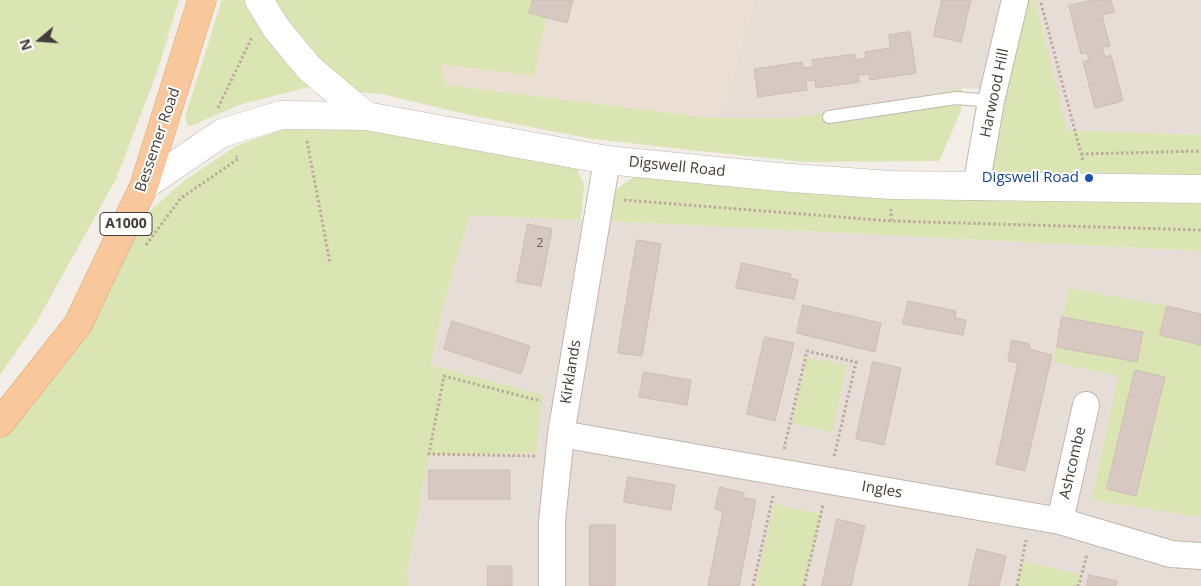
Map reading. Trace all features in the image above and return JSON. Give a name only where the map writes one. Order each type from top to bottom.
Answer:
[{"type":"main road","name":"Bessemer Road","points":[[0,423],[78,324],[144,186],[202,0]]},
{"type":"street","name":"Digswell Road","points":[[259,0],[276,28],[309,68],[366,116]]},
{"type":"street","name":"Harwood Hill","points":[[976,187],[991,100],[1015,0]]},
{"type":"street","name":"Digswell Road","points":[[144,186],[222,133],[281,115],[306,114],[366,116],[606,160],[778,177],[891,185],[1201,189]]},
{"type":"street","name":"Kirklands","points":[[552,586],[552,521],[560,445],[606,160]]},
{"type":"street","name":"Ashcombe","points":[[1060,521],[1086,405]]},
{"type":"street","name":"Ingles","points":[[560,445],[779,472],[1060,521],[1171,554],[1201,556]]},
{"type":"lane","points":[[829,117],[956,98],[991,100]]},
{"type":"path","points":[[1040,0],[1090,188]]},
{"type":"path","points":[[215,115],[249,40],[255,32]]},
{"type":"path","points":[[306,114],[307,141],[330,263]]},
{"type":"path","points":[[1080,154],[1201,151]]},
{"type":"path","points":[[599,198],[891,221],[1201,230]]},
{"type":"path","points":[[752,586],[807,351],[856,362],[804,586]]},
{"type":"path","points":[[560,445],[429,454],[444,376],[565,408]]},
{"type":"path","points":[[1017,586],[1029,516]]},
{"type":"path","points":[[1078,586],[1093,530]]},
{"type":"shaded area","points":[[329,0],[1201,0],[1201,135],[1067,130],[999,90],[962,88],[869,107],[789,118],[711,118],[445,85]]},
{"type":"shaded area","points":[[329,0],[755,0],[727,100],[711,118],[445,85]]},
{"type":"shaded area","points":[[470,214],[1201,251],[1201,586],[409,586],[407,574],[444,369],[431,365],[444,303]]},
{"type":"green space","points":[[0,0],[179,0],[156,75],[116,179],[36,323],[0,375]]},
{"type":"green space","points":[[222,0],[249,0],[313,86],[242,104],[190,126],[187,124],[185,117]]},
{"type":"green space","points":[[269,0],[533,0],[529,13],[546,18],[534,76],[441,64],[445,85],[711,118],[789,118],[894,103],[962,88],[961,111],[939,161],[805,162],[587,138],[469,115],[382,94],[357,92],[331,74]]},
{"type":"green space","points":[[1019,0],[1035,0],[1067,130],[1201,135],[1201,177],[986,171]]},
{"type":"green space","points":[[371,120],[561,161],[577,169],[584,185],[581,220],[470,215],[444,303],[431,365],[542,395],[536,453],[429,455],[407,574],[409,586],[0,586],[0,427],[143,217],[184,181],[236,146],[286,128]]},
{"type":"green space","points":[[635,176],[1201,200],[1201,251],[606,221],[615,190]]},
{"type":"green space","points":[[1069,288],[1167,306],[1160,335],[1201,345],[1201,517],[1092,500],[1118,376],[1053,362]]},
{"type":"green space","points":[[807,357],[847,365],[832,432],[792,423]]},
{"type":"green space","points":[[774,504],[821,514],[805,586],[756,586]]},
{"type":"green space","points":[[1023,561],[1082,575],[1079,586],[1017,586]]},
{"type":"building","points":[[533,0],[573,0],[567,23],[529,13]]},
{"type":"building","points":[[942,0],[971,0],[961,42],[934,36]]},
{"type":"building","points":[[1092,0],[1111,0],[1114,12],[1102,15],[1110,46],[1102,47],[1105,57],[1111,55],[1123,101],[1095,108],[1083,62],[1089,60],[1087,53],[1081,54],[1069,6]]},
{"type":"building","points":[[910,32],[916,73],[870,80],[869,74],[858,75],[859,82],[816,88],[815,80],[806,81],[807,90],[758,97],[754,69],[802,62],[803,68],[813,67],[812,60],[855,54],[856,60],[866,58],[865,52],[890,48],[889,35]]},
{"type":"building","points":[[528,224],[552,229],[541,286],[517,282]]},
{"type":"building","points":[[637,240],[661,244],[642,356],[618,353]]},
{"type":"building","points":[[742,263],[791,274],[790,278],[798,280],[794,299],[736,288]]},
{"type":"building","points":[[908,301],[956,311],[955,318],[966,320],[963,335],[903,324]]},
{"type":"building","points":[[803,305],[881,323],[875,352],[797,333]]},
{"type":"building","points":[[1167,306],[1201,314],[1201,345],[1160,335]]},
{"type":"building","points":[[1062,317],[1143,332],[1137,362],[1057,347]]},
{"type":"building","points":[[452,321],[530,346],[521,374],[444,349]]},
{"type":"building","points":[[765,337],[794,343],[775,421],[747,414]]},
{"type":"building","points":[[1012,340],[1030,344],[1029,349],[1052,355],[1025,471],[996,464],[1018,363],[1008,361]]},
{"type":"building","points":[[873,362],[901,368],[884,445],[856,439]]},
{"type":"building","points":[[1135,370],[1165,377],[1136,496],[1107,489]]},
{"type":"building","points":[[644,372],[691,380],[687,405],[639,397]]},
{"type":"building","points":[[429,470],[510,470],[510,499],[429,499]]},
{"type":"building","points":[[628,477],[675,485],[671,510],[624,502]]},
{"type":"building","points":[[720,487],[744,493],[744,498],[756,500],[739,586],[708,586],[723,511],[715,509]]},
{"type":"building","points":[[837,519],[865,526],[851,586],[822,586]]},
{"type":"building","points":[[590,525],[615,525],[615,586],[590,586]]},
{"type":"building","points":[[977,549],[1006,556],[999,586],[969,586]]},
{"type":"building","points":[[488,566],[512,566],[512,586],[488,586]]},
{"type":"building","points":[[1089,575],[1117,581],[1116,586],[1087,586]]},
{"type":"place","name":"Digswell Road","points":[[1089,178]]}]
